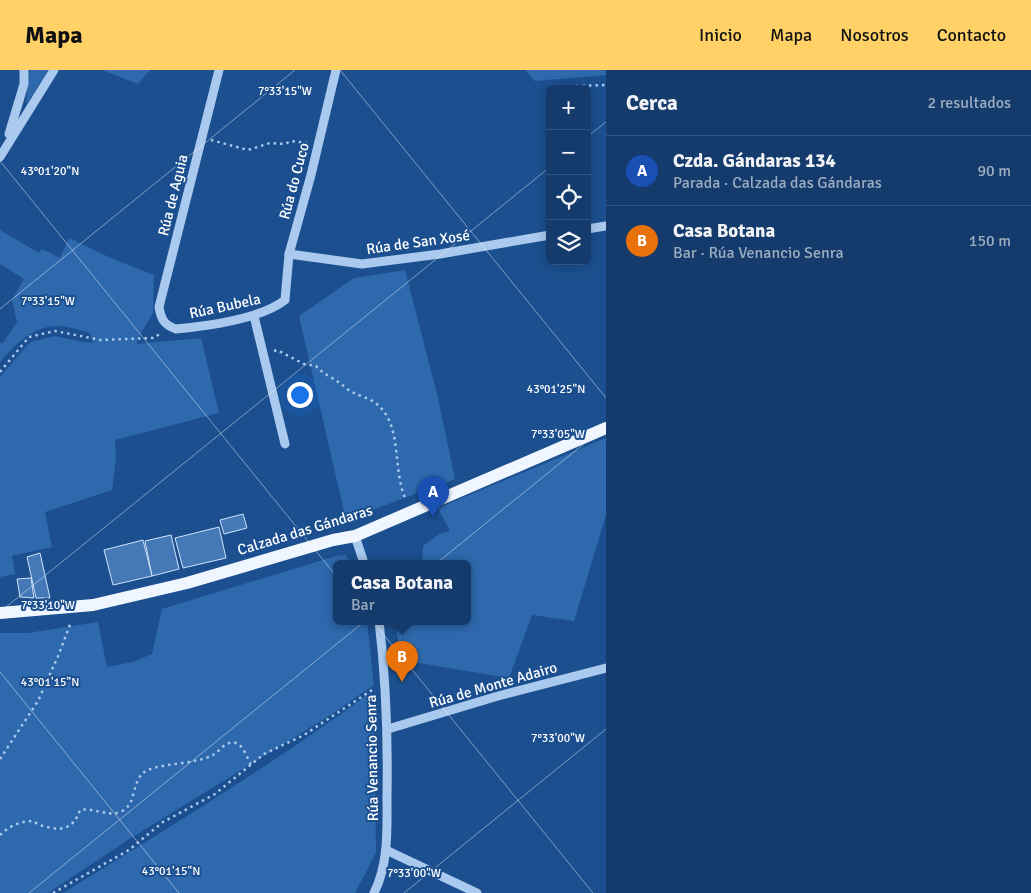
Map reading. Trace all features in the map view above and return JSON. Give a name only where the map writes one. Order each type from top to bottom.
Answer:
[{"type":"main road","name":"Calzada das Gándaras","points":[[0,613],[93,605],[187,583],[333,540],[355,536],[606,428]]},
{"type":"street","points":[[2,153],[24,84],[24,70]]},
{"type":"street","points":[[2,153],[54,70]]},
{"type":"street","name":"Rúa de Aguia","points":[[167,326],[161,318],[159,307],[219,70]]},
{"type":"street","name":"Rúa do Cuco","points":[[285,300],[289,254],[319,143],[336,70]]},
{"type":"street","points":[[591,228],[606,226]]},
{"type":"street","name":"Rúa de San Xosé","points":[[289,254],[362,264],[440,254],[546,236]]},
{"type":"street","name":"Rúa Bubela","points":[[167,326],[182,329],[254,316],[276,308],[285,300]]},
{"type":"street","points":[[254,316],[285,444]]},
{"type":"street","points":[[355,536],[363,560]]},
{"type":"street","name":"Rúa Venancio Senra","points":[[374,893],[386,850],[388,729],[379,625]]},
{"type":"street","name":"Rúa de Monte Adairo","points":[[388,729],[498,696],[606,668]]},
{"type":"street","points":[[386,850],[477,893]]},
{"type":"path","points":[[591,86],[606,85]]},
{"type":"path","points":[[201,137],[248,150],[270,143],[285,144],[291,141],[302,144],[319,143]]},
{"type":"path","points":[[0,372],[29,337],[55,331],[101,340],[154,338],[162,333],[167,326]]},
{"type":"path","points":[[263,352],[277,350],[304,364],[316,366],[322,373],[350,391],[371,400],[379,406],[394,431],[397,469],[406,500]]},
{"type":"path","points":[[0,759],[38,701],[71,622]]},
{"type":"path","points":[[53,893],[129,850],[163,822],[215,794],[264,754],[304,735],[372,688],[385,685]]},
{"type":"path","points":[[0,835],[16,824],[33,821],[60,830],[72,824],[80,810],[89,808],[114,815],[126,809],[132,800],[135,786],[143,773],[156,767],[190,762],[208,757],[227,744],[236,743],[242,748],[251,765]]},
{"type":"shaded area","points":[[30,70],[48,70],[27,104],[26,100]]},
{"type":"shaded area","points":[[102,70],[150,70],[138,84]]},
{"type":"shaded area","points":[[525,70],[606,70],[606,75],[535,81]]},
{"type":"shaded area","points":[[0,230],[39,253],[42,249],[60,258],[69,238],[113,259],[154,275],[153,313],[137,340],[137,344],[201,338],[219,413],[115,440],[116,459],[112,490],[45,512],[52,547],[12,556],[15,574],[0,577],[0,377],[30,342],[55,336],[93,343],[90,333],[74,328],[49,327],[25,337],[0,362],[0,343],[3,343],[17,322],[12,300],[24,279],[0,264]]},
{"type":"shaded area","points":[[405,270],[438,398],[455,479],[346,520],[299,316],[354,278]]},
{"type":"shaded area","points":[[606,438],[606,515],[574,621],[532,615],[509,678],[401,660],[396,625],[471,625],[471,560],[422,560],[423,546],[439,534],[450,531],[438,508]]},
{"type":"shaded area","points":[[346,555],[348,560],[333,560],[333,625],[367,625],[374,685],[329,716],[131,838],[48,893],[0,893],[0,633],[28,633],[98,622],[107,667],[133,662],[152,654],[162,609],[336,556]]},
{"type":"shaded area","points":[[370,693],[374,696],[376,853],[355,893],[63,893],[257,771]]},
{"type":"building","points":[[243,514],[247,528],[224,534],[220,520]]},
{"type":"building","points":[[219,527],[226,558],[183,568],[175,538]]},
{"type":"building","points":[[171,535],[179,569],[152,576],[145,541]]},
{"type":"building","points":[[143,540],[152,576],[113,585],[104,550]]},
{"type":"building","points":[[40,553],[50,598],[36,598],[27,557]]},
{"type":"building","points":[[31,578],[34,598],[20,597],[17,579]]},
{"type":"place","name":"Czda. Gándaras 134","points":[[433,517]]},
{"type":"place","name":"Casa Botana","points":[[402,682]]}]
